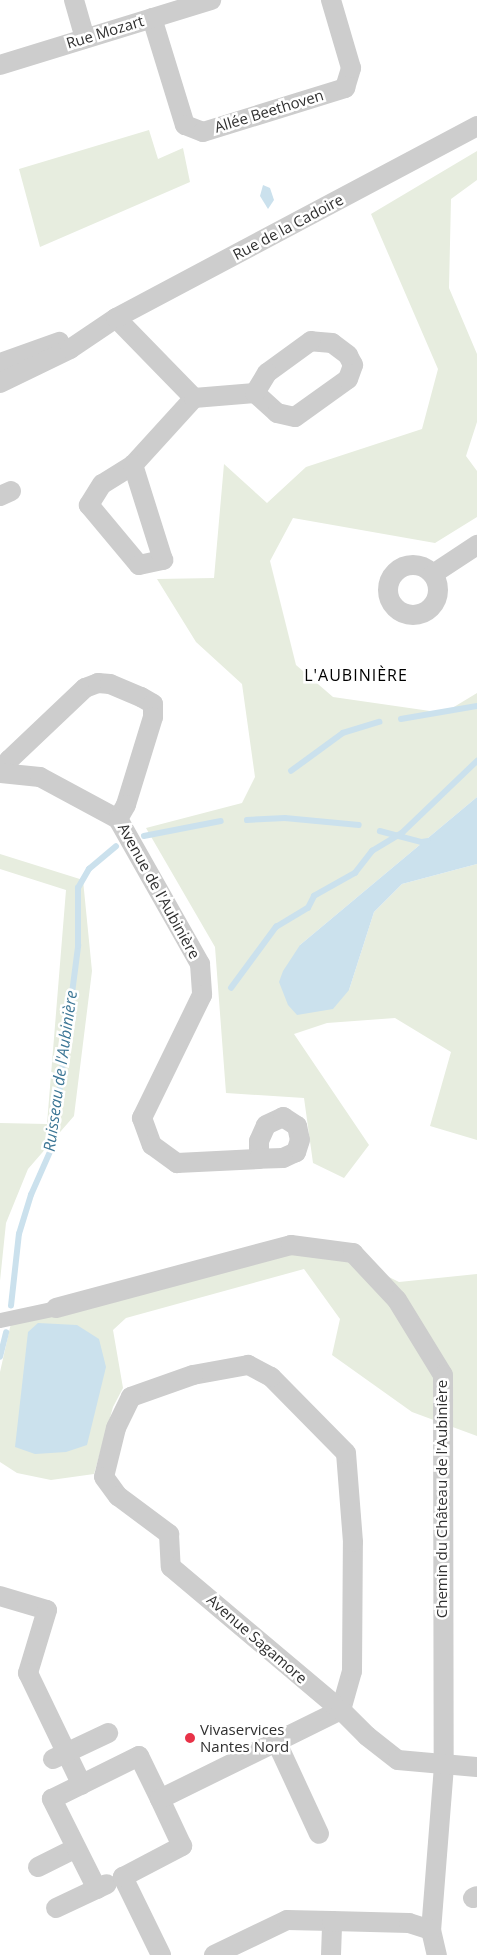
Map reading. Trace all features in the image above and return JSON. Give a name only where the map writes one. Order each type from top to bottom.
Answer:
[{"type":"street","points":[[74,0],[85,38]]},
{"type":"street","name":"Rue Mozart","points":[[0,65],[211,0]]},
{"type":"street","name":"Allée Beethoven","points":[[152,18],[185,125],[203,132],[345,88],[351,68],[331,0]]},
{"type":"street","name":"Rue de la Cadoire","points":[[0,383],[70,349],[98,328],[116,318],[477,126]]},
{"type":"street","points":[[116,318],[194,398]]},
{"type":"street","name":"Rue de la Cadoire","points":[[0,363],[98,328]]},
{"type":"street","points":[[133,466],[163,560],[139,565],[89,505],[102,484],[133,466],[194,398],[256,393],[277,413],[295,416],[348,379],[353,365],[348,355],[332,343],[311,342],[268,373],[256,393]]},
{"type":"street","points":[[433,574],[477,545]]},
{"type":"street","points":[[2,772],[10,760],[85,688],[98,683],[110,684],[153,704],[153,717],[126,805],[118,819]]},
{"type":"street","name":"Avenue de l'Aubinière","points":[[2,772],[40,777],[118,819],[200,964],[202,995],[142,1118],[152,1145],[177,1163],[259,1159]]},
{"type":"street","name":"Chemin du Château de l'Aubinière","points":[[56,1308],[291,1245],[353,1253],[397,1300],[443,1375],[444,1766],[431,1930],[436,1955]]},
{"type":"street","points":[[0,1320],[56,1308]]},
{"type":"street","name":"Avenue Sagamore","points":[[341,1710],[352,1671],[353,1542],[346,1453],[271,1377],[248,1365],[193,1375],[131,1397],[116,1428],[104,1477],[118,1496],[169,1534],[172,1567],[398,1760],[444,1766],[477,1767]]},
{"type":"street","points":[[0,1596],[47,1610],[28,1673],[60,1756],[82,1785]]},
{"type":"street","points":[[160,1799],[341,1710]]},
{"type":"street","points":[[60,1756],[108,1733]]},
{"type":"street","points":[[277,1743],[319,1834]]},
{"type":"street","points":[[56,1908],[123,1877],[182,1846],[139,1756],[52,1799],[97,1889]]},
{"type":"street","points":[[38,1867],[76,1848]]},
{"type":"street","points":[[123,1877],[161,1955]]},
{"type":"street","points":[[223,1953],[287,1920],[409,1923],[431,1930],[452,1955]]},
{"type":"street","points":[[331,1955],[332,1921]]},
{"type":"shaded area","points":[[149,130],[158,159],[183,148],[190,182],[40,247],[19,169]]},
{"type":"shaded area","points":[[477,151],[477,180],[451,199],[449,288],[477,354],[477,422],[466,456],[477,471],[477,517],[435,543],[293,518],[270,561],[296,665],[333,697],[444,713],[477,693],[477,797],[300,945],[349,990],[374,912],[402,884],[477,864],[477,1140],[430,1126],[451,1052],[395,1018],[327,1023],[294,1034],[369,1145],[344,1178],[313,1163],[304,1098],[226,1093],[215,947],[146,828],[242,803],[255,777],[242,684],[196,642],[157,579],[214,578],[224,464],[267,503],[306,467],[422,429],[438,369],[371,214]]},
{"type":"shaded area","points":[[0,854],[83,880],[92,971],[74,1116],[28,1169],[6,1223],[0,1281],[0,1123],[47,1124],[66,890],[0,869]]},
{"type":"shaded area","points":[[291,1251],[351,1258],[399,1282],[477,1274],[477,1436],[412,1412],[332,1355],[340,1319],[304,1269],[126,1318],[113,1330],[123,1388],[113,1407],[94,1474],[51,1480],[17,1473],[0,1462],[0,1372],[11,1323]]},
{"type":"water","points":[[263,185],[270,188],[274,200],[268,209],[260,196]]},
{"type":"water","points":[[477,797],[477,864],[402,884],[374,912],[349,990],[333,1009],[297,1015],[288,1005],[279,982],[283,971],[300,945]]},
{"type":"water","points":[[38,1323],[77,1325],[99,1339],[106,1367],[87,1445],[66,1452],[35,1454],[15,1447],[28,1332]]},
{"type":"waterway","points":[[401,719],[477,706]]},
{"type":"waterway","points":[[291,771],[343,733],[379,722]]},
{"type":"waterway","points":[[231,988],[276,927],[308,908],[314,896],[355,873],[372,851],[402,833],[477,761]]},
{"type":"waterway","name":"Ruisseau de l'Aubinière","points":[[247,820],[285,818],[359,825]]},
{"type":"waterway","name":"Ruisseau de l'Aubinière","points":[[144,836],[221,821]]},
{"type":"waterway","name":"Ruisseau de l'Aubinière","points":[[380,831],[422,842],[428,841]]},
{"type":"waterway","name":"Ruisseau de l'Aubinière","points":[[11,1306],[19,1234],[31,1195],[50,1152],[54,1132],[78,946],[78,888],[89,869],[116,846]]},
{"type":"waterway","name":"Ruisseau de l'Aubinière","points":[[0,1357],[6,1333]]},
{"type":"place","name":"Vivaservices Nantes Nord","points":[[190,1738]]},
{"type":"district","name":"L'AUBINIÈRE","points":[[356,675]]}]
